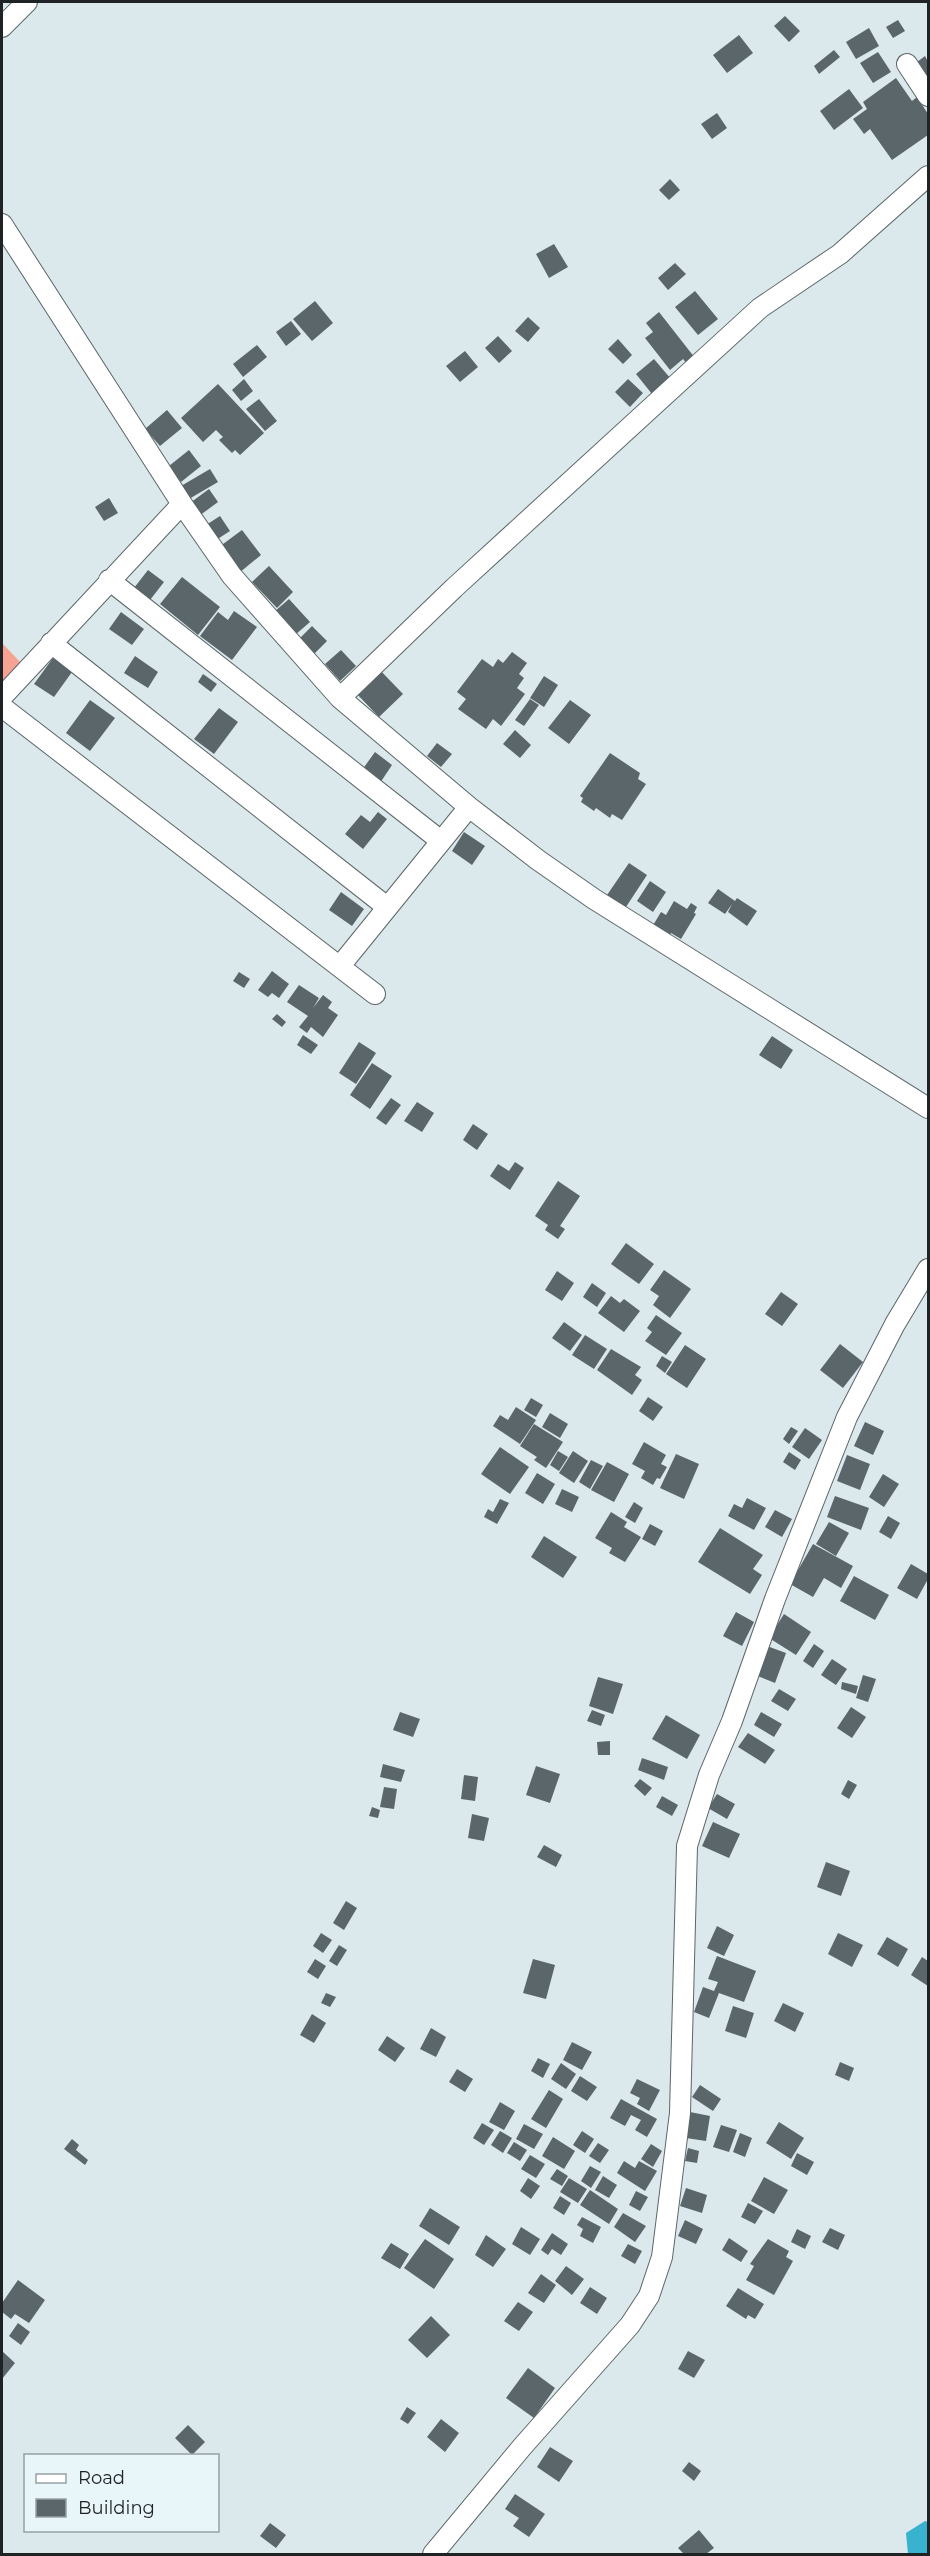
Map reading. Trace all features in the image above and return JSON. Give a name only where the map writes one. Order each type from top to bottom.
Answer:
[{"type":"street","points":[[2,27],[27,2]]},
{"type":"street","points":[[907,64],[928,96]]},
{"type":"street","points":[[339,698],[454,588],[760,308],[840,254],[928,176]]},
{"type":"street","points":[[2,224],[182,504],[232,576],[339,698],[469,807],[594,899],[928,1108]]},
{"type":"street","points":[[2,697],[182,504]]},
{"type":"street","points":[[109,580],[441,841]]},
{"type":"street","points":[[51,643],[387,907]]},
{"type":"street","points":[[2,707],[375,994]]},
{"type":"street","points":[[340,966],[469,807]]},
{"type":"street","points":[[433,2554],[522,2447],[630,2325],[649,2296],[662,2257],[680,2113],[687,1846],[709,1775],[732,1721],[775,1599],[847,1417],[895,1324],[928,1269]]},
{"type":"shaded area","points":[[2,643],[21,663],[2,685]]},
{"type":"water","points":[[925,2521],[928,2522],[928,2554],[908,2554],[906,2533]]},
{"type":"building","points":[[785,16],[800,31],[789,42],[774,26]]},
{"type":"building","points":[[898,20],[905,31],[893,38],[886,27]]},
{"type":"building","points":[[869,28],[879,46],[856,59],[846,42]]},
{"type":"building","points":[[739,35],[753,53],[727,73],[713,55]]},
{"type":"building","points":[[834,50],[840,57],[819,74],[814,66]]},
{"type":"building","points":[[878,52],[891,72],[873,83],[860,63]]},
{"type":"building","points":[[925,56],[928,62],[928,76],[923,80],[913,65]]},
{"type":"building","points":[[896,78],[912,101],[917,97],[928,114],[928,135],[892,160],[870,129],[864,134],[853,119],[867,109],[863,102]]},
{"type":"building","points":[[849,89],[863,108],[834,130],[820,111]]},
{"type":"building","points":[[717,113],[727,128],[712,139],[701,124]]},
{"type":"building","points":[[670,179],[680,190],[669,200],[659,190]]},
{"type":"building","points":[[554,244],[568,267],[549,278],[536,254]]},
{"type":"building","points":[[675,263],[686,274],[668,290],[658,278]]},
{"type":"building","points":[[695,291],[718,319],[698,335],[675,307]]},
{"type":"building","points":[[315,301],[333,323],[312,341],[293,319]]},
{"type":"building","points":[[659,312],[695,358],[687,364],[683,359],[670,370],[645,338],[653,332],[646,323]]},
{"type":"building","points":[[528,317],[540,328],[528,342],[515,331]]},
{"type":"building","points":[[291,321],[301,334],[286,346],[276,332]]},
{"type":"building","points":[[498,336],[512,351],[499,363],[485,348]]},
{"type":"building","points":[[618,339],[632,355],[623,364],[608,349]]},
{"type":"building","points":[[257,345],[267,357],[243,377],[233,364]]},
{"type":"building","points":[[465,351],[478,367],[460,382],[446,366]]},
{"type":"building","points":[[654,359],[671,379],[652,394],[636,374]]},
{"type":"building","points":[[244,379],[253,391],[241,401],[232,390]]},
{"type":"building","points":[[628,379],[643,393],[630,407],[615,392]]},
{"type":"building","points":[[218,384],[264,433],[240,455],[235,450],[232,453],[219,440],[223,437],[216,430],[203,442],[181,418]]},
{"type":"building","points":[[259,399],[277,421],[265,431],[246,409]]},
{"type":"building","points":[[167,410],[182,428],[160,446],[145,429]]},
{"type":"building","points":[[189,450],[201,466],[181,482],[169,466]]},
{"type":"building","points":[[210,469],[218,482],[189,499],[181,486]]},
{"type":"building","points":[[209,489],[218,502],[199,516],[190,503]]},
{"type":"building","points":[[109,498],[118,513],[104,521],[95,507]]},
{"type":"building","points":[[220,516],[230,531],[213,542],[203,527]]},
{"type":"building","points":[[242,530],[261,555],[239,573],[219,547]]},
{"type":"building","points":[[269,566],[293,592],[277,608],[252,582]]},
{"type":"building","points":[[148,570],[164,582],[150,600],[134,588]]},
{"type":"building","points":[[182,577],[220,607],[198,635],[160,604]]},
{"type":"building","points":[[289,599],[310,622],[295,635],[274,612]]},
{"type":"building","points":[[234,611],[257,627],[232,660],[200,636],[218,612],[228,620]]},
{"type":"building","points":[[121,612],[144,629],[132,645],[109,629]]},
{"type":"building","points":[[312,626],[327,641],[313,655],[298,640]]},
{"type":"building","points":[[341,650],[356,666],[340,681],[325,664]]},
{"type":"building","points":[[512,652],[527,663],[519,674],[524,678],[517,688],[525,694],[501,726],[493,719],[486,729],[458,709],[466,699],[457,692],[482,659],[493,667],[498,659],[503,663]]},
{"type":"building","points":[[135,656],[158,672],[148,688],[124,673]]},
{"type":"building","points":[[53,658],[72,672],[54,697],[34,684]]},
{"type":"building","points":[[378,668],[403,694],[379,717],[354,691]]},
{"type":"building","points":[[203,674],[217,684],[211,692],[198,682]]},
{"type":"building","points":[[544,676],[558,685],[544,707],[530,698]]},
{"type":"building","points":[[530,699],[539,705],[524,726],[515,720]]},
{"type":"building","points":[[90,700],[115,718],[90,751],[66,733]]},
{"type":"building","points":[[570,700],[591,715],[569,744],[548,728]]},
{"type":"building","points":[[219,708],[238,722],[214,754],[194,739]]},
{"type":"building","points":[[515,730],[531,745],[520,758],[503,744]]},
{"type":"building","points":[[437,743],[452,754],[441,767],[427,756]]},
{"type":"building","points":[[375,752],[392,765],[380,783],[362,770]]},
{"type":"building","points":[[610,753],[640,773],[638,779],[646,784],[622,820],[612,814],[610,818],[596,808],[594,811],[581,802],[583,798],[580,796]]},
{"type":"building","points":[[378,812],[387,819],[363,849],[345,834],[361,815],[370,822]]},
{"type":"building","points":[[464,832],[485,846],[472,865],[452,851]]},
{"type":"building","points":[[629,863],[647,875],[624,910],[605,898]]},
{"type":"building","points":[[650,881],[666,892],[653,912],[637,901]]},
{"type":"building","points":[[718,889],[735,901],[737,898],[757,911],[747,926],[728,912],[732,904],[725,914],[708,903]]},
{"type":"building","points":[[341,892],[364,909],[352,926],[329,910]]},
{"type":"building","points":[[674,901],[687,909],[691,903],[697,907],[694,913],[696,914],[681,939],[671,933],[669,937],[652,927],[661,912],[666,915]]},
{"type":"building","points":[[272,971],[289,984],[279,998],[272,993],[268,997],[258,990]]},
{"type":"building","points":[[239,972],[250,979],[244,988],[233,981]]},
{"type":"building","points":[[299,985],[319,998],[313,1008],[323,995],[332,1002],[328,1008],[338,1015],[323,1037],[311,1027],[307,1033],[299,1027],[308,1016],[287,1002]]},
{"type":"building","points":[[277,1014],[286,1022],[282,1027],[272,1019]]},
{"type":"building","points":[[303,1035],[318,1045],[311,1054],[297,1045]]},
{"type":"building","points":[[772,1036],[793,1050],[781,1069],[759,1055]]},
{"type":"building","points":[[359,1042],[376,1053],[356,1084],[339,1073]]},
{"type":"building","points":[[372,1063],[392,1076],[370,1109],[350,1095]]},
{"type":"building","points":[[391,1098],[401,1105],[386,1125],[376,1118]]},
{"type":"building","points":[[417,1102],[434,1113],[422,1132],[404,1121]]},
{"type":"building","points":[[473,1124],[488,1134],[477,1150],[463,1140]]},
{"type":"building","points":[[515,1162],[524,1168],[510,1190],[490,1176],[498,1164],[509,1171]]},
{"type":"building","points":[[558,1181],[580,1196],[560,1226],[565,1229],[558,1239],[545,1230],[548,1225],[535,1216]]},
{"type":"building","points":[[626,1243],[654,1264],[639,1284],[611,1264]]},
{"type":"building","points":[[664,1270],[691,1289],[670,1318],[653,1305],[659,1296],[650,1290]]},
{"type":"building","points":[[557,1271],[574,1283],[562,1301],[545,1290]]},
{"type":"building","points":[[592,1283],[606,1293],[597,1307],[583,1297]]},
{"type":"building","points":[[781,1292],[798,1304],[782,1326],[765,1314]]},
{"type":"building","points":[[611,1296],[620,1303],[624,1299],[640,1311],[624,1332],[598,1313]]},
{"type":"building","points":[[656,1315],[682,1333],[666,1355],[645,1341],[652,1332],[647,1328]]},
{"type":"building","points":[[564,1322],[582,1335],[570,1351],[552,1338]]},
{"type":"building","points":[[585,1335],[607,1349],[594,1369],[572,1355]]},
{"type":"building","points":[[840,1344],[863,1362],[843,1388],[820,1370]]},
{"type":"building","points":[[685,1345],[706,1359],[687,1388],[666,1374]]},
{"type":"building","points":[[611,1349],[641,1367],[635,1375],[642,1380],[632,1395],[597,1370]]},
{"type":"building","points":[[662,1356],[672,1362],[665,1373],[656,1366]]},
{"type":"building","points":[[648,1397],[663,1407],[653,1421],[639,1411]]},
{"type":"building","points":[[531,1398],[543,1405],[536,1417],[524,1410]]},
{"type":"building","points":[[516,1407],[536,1420],[520,1444],[493,1426],[500,1415],[508,1420]]},
{"type":"building","points":[[550,1413],[568,1424],[560,1438],[542,1427]]},
{"type":"building","points":[[865,1422],[884,1431],[873,1455],[854,1446]]},
{"type":"building","points":[[534,1424],[563,1442],[546,1468],[534,1460],[537,1457],[520,1446]]},
{"type":"building","points":[[791,1427],[798,1431],[789,1444],[783,1439]]},
{"type":"building","points":[[805,1428],[822,1440],[809,1459],[792,1447]]},
{"type":"building","points":[[644,1442],[666,1455],[661,1464],[667,1467],[660,1479],[657,1478],[653,1485],[641,1478],[645,1471],[632,1464]]},
{"type":"building","points":[[500,1447],[529,1467],[510,1494],[481,1474]]},
{"type":"building","points":[[558,1451],[568,1457],[559,1471],[550,1465]]},
{"type":"building","points":[[573,1451],[588,1461],[574,1483],[559,1473]]},
{"type":"building","points":[[789,1452],[801,1460],[795,1470],[783,1462]]},
{"type":"building","points":[[676,1454],[699,1464],[684,1499],[660,1488]]},
{"type":"building","points":[[847,1455],[870,1464],[860,1490],[837,1481]]},
{"type":"building","points":[[591,1460],[603,1466],[590,1489],[579,1482]]},
{"type":"building","points":[[607,1462],[629,1474],[614,1502],[591,1490]]},
{"type":"building","points":[[537,1473],[555,1484],[543,1504],[525,1493]]},
{"type":"building","points":[[883,1474],[899,1484],[884,1507],[869,1497]]},
{"type":"building","points":[[562,1489],[579,1497],[572,1512],[555,1504]]},
{"type":"building","points":[[835,1496],[869,1508],[861,1530],[827,1517]]},
{"type":"building","points":[[747,1498],[766,1508],[754,1530],[728,1516],[734,1504],[742,1508]]},
{"type":"building","points":[[500,1499],[509,1503],[497,1524],[484,1517],[488,1509],[493,1512]]},
{"type":"building","points":[[634,1502],[643,1508],[635,1523],[625,1517]]},
{"type":"building","points":[[775,1510],[792,1519],[782,1537],[765,1527]]},
{"type":"building","points":[[611,1512],[627,1522],[624,1527],[641,1537],[625,1562],[609,1553],[612,1548],[595,1538]]},
{"type":"building","points":[[888,1516],[900,1523],[891,1539],[879,1532]]},
{"type":"building","points":[[829,1522],[849,1533],[836,1556],[816,1544]]},
{"type":"building","points":[[650,1524],[663,1531],[655,1546],[642,1539]]},
{"type":"building","points":[[720,1528],[763,1555],[753,1569],[762,1575],[750,1594],[698,1562]]},
{"type":"building","points":[[544,1536],[577,1557],[563,1578],[531,1557]]},
{"type":"building","points":[[813,1544],[853,1566],[841,1588],[824,1578],[813,1597],[790,1584]]},
{"type":"building","points":[[911,1564],[928,1574],[928,1579],[917,1599],[897,1588]]},
{"type":"building","points":[[854,1576],[889,1595],[875,1620],[840,1601]]},
{"type":"building","points":[[736,1612],[754,1622],[742,1646],[723,1636]]},
{"type":"building","points":[[784,1614],[811,1632],[796,1655],[769,1638]]},
{"type":"building","points":[[814,1644],[824,1651],[813,1668],[803,1661]]},
{"type":"building","points":[[767,1646],[786,1653],[775,1683],[755,1675]]},
{"type":"building","points":[[832,1659],[847,1669],[836,1685],[821,1675]]},
{"type":"building","points":[[863,1675],[876,1679],[868,1702],[856,1698]]},
{"type":"building","points":[[598,1677],[623,1684],[613,1714],[589,1706]]},
{"type":"building","points":[[842,1682],[858,1686],[856,1694],[841,1689]]},
{"type":"building","points":[[779,1689],[796,1699],[788,1711],[771,1701]]},
{"type":"building","points":[[851,1707],[866,1717],[852,1738],[837,1728]]},
{"type":"building","points":[[592,1710],[605,1715],[601,1726],[587,1721]]},
{"type":"building","points":[[400,1712],[420,1719],[413,1737],[393,1730]]},
{"type":"building","points":[[761,1712],[782,1724],[774,1737],[754,1725]]},
{"type":"building","points":[[666,1715],[700,1735],[687,1759],[652,1739]]},
{"type":"building","points":[[748,1733],[775,1750],[765,1764],[738,1747]]},
{"type":"building","points":[[610,1741],[610,1755],[598,1755],[597,1742]]},
{"type":"building","points":[[642,1758],[668,1767],[664,1780],[638,1770]]},
{"type":"building","points":[[383,1764],[405,1770],[401,1782],[380,1777]]},
{"type":"building","points":[[536,1766],[560,1774],[550,1803],[526,1795]]},
{"type":"building","points":[[464,1775],[478,1777],[475,1801],[461,1799]]},
{"type":"building","points":[[640,1779],[652,1788],[645,1796],[634,1786]]},
{"type":"building","points":[[848,1780],[857,1785],[849,1799],[841,1794]]},
{"type":"building","points":[[384,1787],[397,1789],[394,1809],[380,1807]]},
{"type":"building","points":[[717,1794],[735,1804],[727,1819],[708,1808]]},
{"type":"building","points":[[662,1796],[678,1805],[672,1816],[656,1807]]},
{"type":"building","points":[[372,1807],[380,1810],[378,1818],[369,1816]]},
{"type":"building","points":[[472,1814],[489,1818],[484,1841],[468,1838]]},
{"type":"building","points":[[713,1822],[740,1834],[729,1858],[702,1846]]},
{"type":"building","points":[[544,1845],[562,1855],[556,1867],[537,1857]]},
{"type":"building","points":[[826,1862],[850,1871],[841,1896],[817,1887]]},
{"type":"building","points":[[346,1901],[357,1908],[344,1930],[333,1923]]},
{"type":"building","points":[[717,1926],[734,1935],[724,1956],[707,1948]]},
{"type":"building","points":[[321,1933],[332,1940],[323,1953],[313,1946]]},
{"type":"building","points":[[838,1933],[863,1945],[852,1967],[828,1954]]},
{"type":"building","points":[[887,1937],[908,1949],[898,1967],[877,1954]]},
{"type":"building","points":[[339,1945],[347,1950],[337,1966],[329,1961]]},
{"type":"building","points":[[717,1956],[756,1971],[744,2002],[719,1993],[709,2018],[694,2012],[703,1987],[714,1991],[718,1982],[708,1979]]},
{"type":"building","points":[[922,1957],[928,1961],[928,1986],[911,1975]]},
{"type":"building","points":[[315,1959],[326,1966],[318,1979],[307,1972]]},
{"type":"building","points":[[533,1959],[555,1965],[546,1999],[523,1993]]},
{"type":"building","points":[[326,1993],[336,1997],[330,2007],[321,2003]]},
{"type":"building","points":[[783,2003],[804,2013],[795,2032],[774,2021]]},
{"type":"building","points":[[733,2006],[754,2013],[746,2038],[725,2031]]},
{"type":"building","points":[[312,2014],[326,2023],[314,2043],[300,2035]]},
{"type":"building","points":[[431,2028],[446,2037],[436,2057],[420,2049]]},
{"type":"building","points":[[387,2036],[405,2048],[395,2062],[378,2050]]},
{"type":"building","points":[[572,2042],[592,2052],[582,2070],[563,2060]]},
{"type":"building","points":[[538,2058],[550,2064],[543,2078],[531,2071]]},
{"type":"building","points":[[840,2062],[854,2068],[849,2081],[835,2075]]},
{"type":"building","points":[[561,2063],[576,2074],[566,2089],[551,2079]]},
{"type":"building","points":[[457,2069],[473,2079],[465,2092],[449,2082]]},
{"type":"building","points":[[580,2076],[597,2087],[587,2101],[571,2091]]},
{"type":"building","points":[[637,2079],[660,2090],[649,2111],[637,2104],[640,2098],[630,2093]]},
{"type":"building","points":[[700,2085],[721,2099],[713,2111],[692,2097]]},
{"type":"building","points":[[549,2090],[563,2099],[546,2128],[531,2119]]},
{"type":"building","points":[[621,2099],[657,2119],[647,2137],[635,2130],[641,2120],[631,2115],[625,2126],[610,2118]]},
{"type":"building","points":[[500,2102],[515,2111],[504,2130],[489,2122]]},
{"type":"building","points":[[690,2112],[710,2116],[706,2141],[686,2138]]},
{"type":"building","points":[[779,2122],[804,2138],[791,2159],[766,2143]]},
{"type":"building","points":[[482,2123],[494,2130],[484,2145],[473,2138]]},
{"type":"building","points":[[524,2124],[543,2134],[534,2149],[516,2139]]},
{"type":"building","points":[[721,2125],[737,2130],[729,2152],[713,2147]]},
{"type":"building","points":[[500,2131],[512,2138],[503,2153],[491,2145]]},
{"type":"building","points":[[582,2131],[594,2139],[585,2153],[573,2145]]},
{"type":"building","points":[[740,2133],[752,2138],[745,2157],[733,2152]]},
{"type":"building","points":[[553,2137],[575,2151],[564,2169],[542,2156]]},
{"type":"building","points":[[72,2139],[79,2145],[76,2150],[88,2160],[85,2165],[64,2149]]},
{"type":"building","points":[[514,2142],[527,2150],[520,2161],[507,2153]]},
{"type":"building","points":[[598,2143],[609,2150],[600,2163],[589,2156]]},
{"type":"building","points":[[651,2144],[662,2151],[653,2167],[641,2159]]},
{"type":"building","points":[[688,2148],[699,2151],[697,2163],[685,2161]]},
{"type":"building","points":[[797,2153],[814,2162],[807,2175],[791,2166]]},
{"type":"building","points":[[530,2155],[545,2164],[536,2178],[521,2169]]},
{"type":"building","points":[[624,2161],[635,2168],[639,2161],[657,2171],[645,2191],[617,2173]]},
{"type":"building","points":[[590,2166],[601,2172],[591,2188],[581,2181]]},
{"type":"building","points":[[557,2169],[568,2176],[562,2186],[550,2179]]},
{"type":"building","points":[[603,2176],[617,2185],[609,2198],[595,2190]]},
{"type":"building","points":[[764,2177],[788,2190],[774,2214],[751,2201]]},
{"type":"building","points":[[528,2178],[540,2186],[531,2199],[520,2191]]},
{"type":"building","points":[[569,2178],[587,2189],[578,2203],[560,2192]]},
{"type":"building","points":[[686,2188],[707,2195],[702,2213],[680,2206]]},
{"type":"building","points":[[590,2190],[618,2209],[609,2224],[580,2205]]},
{"type":"building","points":[[636,2191],[648,2197],[640,2211],[629,2205]]},
{"type":"building","points":[[560,2196],[571,2203],[564,2215],[553,2208]]},
{"type":"building","points":[[748,2203],[763,2211],[755,2224],[741,2217]]},
{"type":"building","points":[[430,2208],[460,2227],[449,2245],[419,2226]]},
{"type":"building","points":[[623,2213],[646,2226],[635,2242],[614,2227]]},
{"type":"building","points":[[582,2217],[601,2227],[593,2243],[580,2236],[583,2229],[577,2225]]},
{"type":"building","points":[[685,2220],[703,2229],[696,2244],[678,2236]]},
{"type":"building","points":[[521,2227],[540,2239],[530,2255],[512,2244]]},
{"type":"building","points":[[830,2228],[845,2235],[838,2250],[822,2242]]},
{"type":"building","points":[[797,2229],[811,2236],[805,2249],[791,2242]]},
{"type":"building","points":[[552,2233],[568,2244],[561,2255],[552,2249],[548,2255],[541,2250]]},
{"type":"building","points":[[486,2235],[506,2249],[493,2267],[475,2255]]},
{"type":"building","points":[[729,2238],[748,2251],[741,2262],[722,2250]]},
{"type":"building","points":[[425,2239],[454,2259],[434,2289],[404,2268]]},
{"type":"building","points":[[768,2239],[789,2251],[786,2257],[793,2261],[774,2295],[746,2280],[754,2266],[750,2264]]},
{"type":"building","points":[[391,2243],[409,2254],[400,2269],[381,2258]]},
{"type":"building","points":[[628,2244],[642,2251],[635,2264],[621,2256]]},
{"type":"building","points":[[566,2266],[584,2279],[572,2295],[555,2281]]},
{"type":"building","points":[[541,2274],[556,2285],[544,2303],[528,2293]]},
{"type":"building","points":[[18,2280],[45,2300],[29,2323],[15,2314],[11,2319],[2,2312],[2,2303]]},
{"type":"building","points":[[590,2287],[607,2298],[597,2314],[580,2303]]},
{"type":"building","points":[[738,2288],[764,2304],[755,2319],[748,2315],[746,2319],[726,2306]]},
{"type":"building","points":[[518,2302],[533,2312],[519,2331],[504,2321]]},
{"type":"building","points":[[431,2316],[450,2335],[427,2358],[408,2340]]},
{"type":"building","points":[[18,2323],[30,2332],[21,2345],[9,2336]]},
{"type":"building","points":[[2,2351],[15,2363],[2,2379]]},
{"type":"building","points":[[688,2351],[705,2360],[694,2378],[678,2369]]},
{"type":"building","points":[[528,2368],[555,2388],[534,2418],[506,2398]]},
{"type":"building","points":[[407,2407],[416,2413],[408,2424],[400,2419]]},
{"type":"building","points":[[441,2419],[459,2433],[445,2452],[427,2437]]},
{"type":"building","points":[[188,2425],[205,2442],[191,2454],[175,2438]]},
{"type":"building","points":[[550,2447],[573,2461],[559,2482],[537,2467]]},
{"type":"building","points":[[689,2462],[701,2471],[694,2481],[682,2471]]},
{"type":"building","points":[[515,2494],[545,2514],[529,2537],[513,2526],[519,2518],[505,2509]]},
{"type":"building","points":[[270,2523],[286,2535],[276,2548],[260,2536]]},
{"type":"building","points":[[699,2530],[714,2548],[706,2554],[684,2554],[678,2548]]}]
